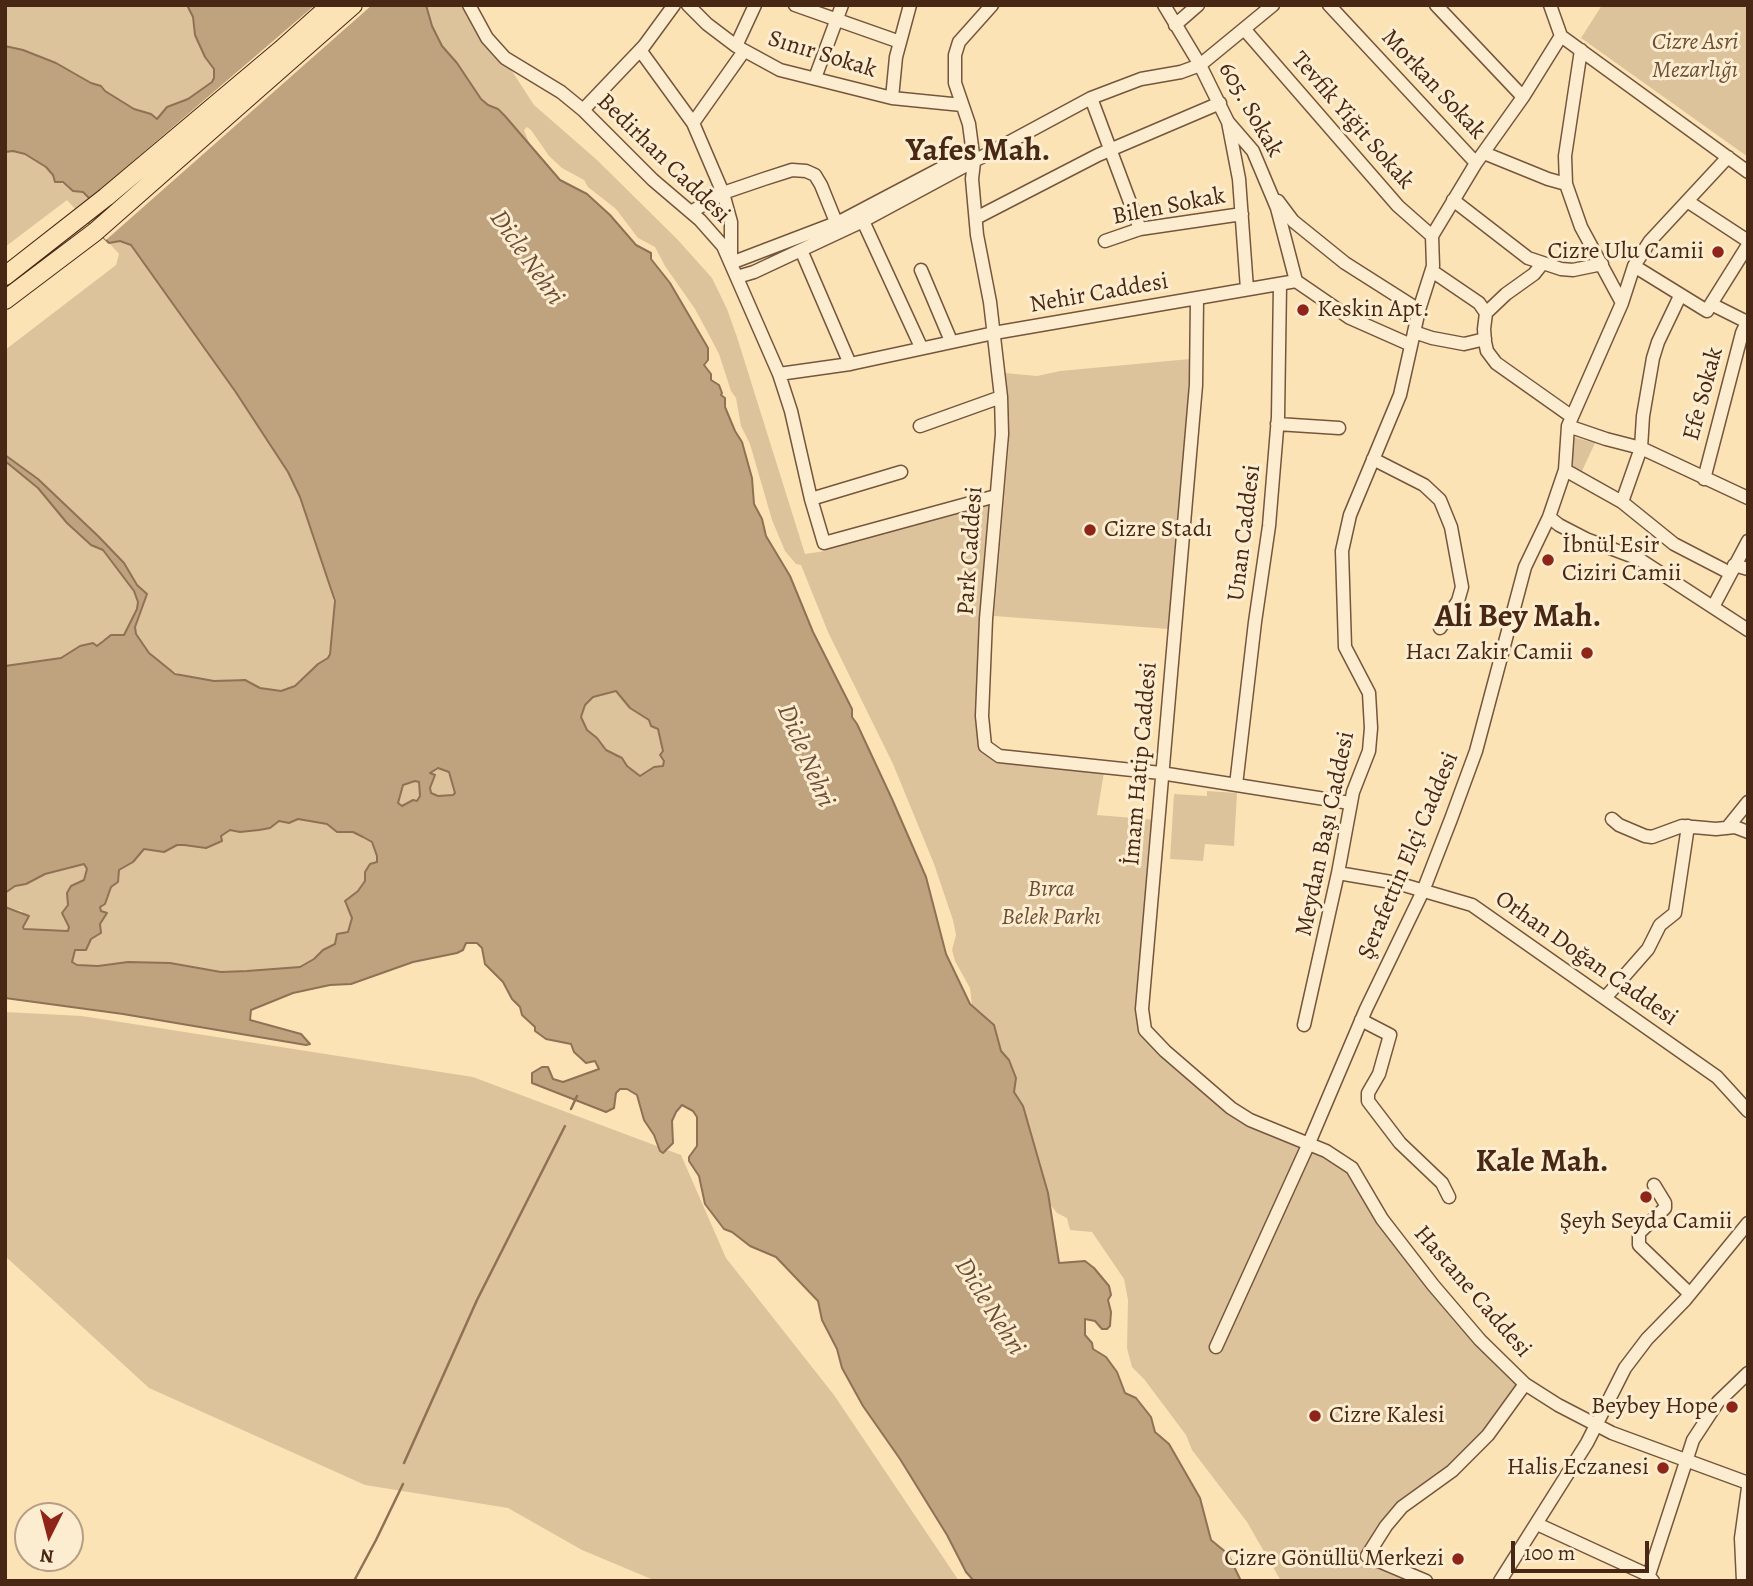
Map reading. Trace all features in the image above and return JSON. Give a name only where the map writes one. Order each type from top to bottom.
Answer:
[{"type":"highway","points":[[5,276],[80,218],[331,5]]},
{"type":"highway","points":[[5,300],[95,232],[353,5]]},
{"type":"street","name":"Bedirhan Caddesi","points":[[469,5],[487,38],[505,58],[561,92],[583,110],[723,246],[779,374],[824,543],[996,496]]},
{"type":"street","points":[[583,110],[640,50],[674,5]]},
{"type":"street","name":"Sınır Sokak","points":[[688,5],[707,24],[740,49],[780,70],[892,98],[962,105]]},
{"type":"street","points":[[693,123],[740,49],[755,5]]},
{"type":"street","points":[[795,5],[900,42]]},
{"type":"street","points":[[815,78],[842,5]]},
{"type":"street","points":[[892,98],[900,42],[910,5]]},
{"type":"street","name":"Park Caddesi","points":[[992,5],[959,42],[955,55],[955,83],[969,124],[976,218],[1001,397],[1002,434],[985,647],[982,732],[985,747],[999,756],[1161,773],[1350,803]]},
{"type":"street","name":"605. Sokak","points":[[1164,5],[1200,65],[1228,122],[1253,151],[1277,208],[1296,281]]},
{"type":"street","points":[[1175,25],[1198,5]]},
{"type":"street","points":[[640,50],[693,123],[723,193],[732,222],[731,263],[836,222],[1091,98],[1141,79],[1181,72],[1200,65],[1273,5]]},
{"type":"street","name":"Morkan Sokak","points":[[1329,5],[1480,158]]},
{"type":"street","points":[[1436,5],[1523,97]]},
{"type":"street","points":[[1549,5],[1561,36],[1748,172]]},
{"type":"street","name":"Tevfik Yiğit Sokak","points":[[1245,30],[1398,206],[1432,236]]},
{"type":"street","points":[[1432,236],[1561,36]]},
{"type":"street","points":[[1581,50],[1565,156],[1566,184],[1581,227],[1622,303]]},
{"type":"street","points":[[1091,98],[1140,229]]},
{"type":"street","points":[[976,218],[1111,150],[1220,103]]},
{"type":"street","points":[[1228,122],[1239,179],[1247,289]]},
{"type":"street","points":[[737,277],[754,272],[863,221],[973,157]]},
{"type":"street","name":"Şerafettin Elçi Caddesi","points":[[1216,1347],[1309,1143],[1361,1020],[1423,891],[1476,751],[1525,567],[1549,517],[1564,470],[1570,421],[1622,303],[1634,267],[1650,241],[1728,157]]},
{"type":"street","points":[[1480,158],[1566,184]]},
{"type":"street","points":[[691,212],[723,193],[792,170],[815,175],[836,222]]},
{"type":"street","points":[[1269,190],[1293,221],[1345,263],[1419,310]]},
{"type":"street","points":[[1453,200],[1528,258],[1542,264],[1573,270],[1602,264]]},
{"type":"street","points":[[1634,267],[1707,311],[1748,243],[1687,201]]},
{"type":"street","name":"Bilen Sokak","points":[[1105,241],[1140,229],[1242,214]]},
{"type":"street","points":[[863,221],[921,347]]},
{"type":"street","name":"Meydan Başı Caddesi","points":[[1304,1025],[1338,873],[1350,803],[1369,751],[1371,728],[1369,693],[1345,647],[1342,551],[1350,516],[1400,394],[1419,310],[1432,271],[1432,236]]},
{"type":"street","points":[[801,250],[850,364]]},
{"type":"street","points":[[1486,313],[1506,294],[1534,274],[1542,264]]},
{"type":"street","points":[[921,270],[951,341]]},
{"type":"street","points":[[1432,271],[1479,303],[1486,313],[1487,351],[1496,363],[1570,421],[1606,439],[1641,447],[1748,498]]},
{"type":"street","points":[[1296,281],[1350,318],[1411,345]]},
{"type":"street","name":"Nehir Caddesi","points":[[779,374],[850,364],[951,341],[1296,281]]},
{"type":"street","name":"Unan Caddesi","points":[[1236,785],[1269,526],[1278,424],[1280,285]]},
{"type":"street","points":[[1622,502],[1641,447],[1643,416],[1653,358],[1680,296]]},
{"type":"street","name":"İmam Hatip Caddesi","points":[[1197,299],[1196,385],[1161,773],[1142,1025],[1161,1048],[1231,1108],[1251,1120],[1309,1143]]},
{"type":"street","points":[[1711,304],[1747,321]]},
{"type":"street","name":"Efe Sokak","points":[[1704,479],[1747,321]]},
{"type":"street","points":[[1414,332],[1464,344],[1485,339]]},
{"type":"street","points":[[920,426],[1001,397]]},
{"type":"street","points":[[1278,424],[1339,428]]},
{"type":"street","points":[[1373,459],[1424,485],[1440,500],[1448,518],[1462,587],[1458,601],[1440,628]]},
{"type":"street","points":[[1564,470],[1622,502],[1648,526],[1674,544],[1732,569],[1748,569]]},
{"type":"street","points":[[811,499],[901,472]]},
{"type":"street","points":[[1549,517],[1586,539],[1639,559],[1748,630]]},
{"type":"street","points":[[1713,607],[1748,541]]},
{"type":"street","points":[[1727,828],[1748,802]]},
{"type":"street","points":[[1612,819],[1619,825],[1645,836],[1688,826],[1735,827],[1748,832]]},
{"type":"street","points":[[1605,998],[1648,949],[1660,925],[1675,913],[1688,826]]},
{"type":"street","name":"Orhan Doğan Caddesi","points":[[1338,873],[1374,878],[1472,905],[1717,1077],[1748,1111]]},
{"type":"street","points":[[1361,1020],[1390,1035],[1379,1074],[1368,1093],[1368,1101],[1400,1143],[1442,1183],[1449,1197]]},
{"type":"street","name":"Hastane Caddesi","points":[[1309,1143],[1338,1158],[1356,1173],[1382,1219],[1433,1285],[1480,1339],[1525,1384],[1612,1433],[1748,1486]]},
{"type":"street","points":[[1654,1185],[1665,1203],[1665,1208],[1639,1233],[1639,1245],[1690,1294]]},
{"type":"street","points":[[1500,1581],[1587,1443],[1625,1368],[1748,1223]]},
{"type":"street","points":[[1537,1524],[1649,1579],[1693,1440],[1718,1402],[1748,1373]]},
{"type":"street","points":[[1426,1581],[1367,1556],[1402,1507],[1452,1471],[1488,1435],[1525,1384]]},
{"type":"street","points":[[1743,1581],[1741,1538],[1748,1486]]},
{"type":"green space","points":[[5,5],[187,5],[193,17],[195,35],[214,69],[214,78],[188,99],[164,110],[162,116],[157,119],[151,114],[134,109],[101,86],[56,63],[5,46]]},
{"type":"green space","name":"Bırca Belek Parkı","points":[[426,5],[469,5],[534,105],[597,160],[677,239],[712,278],[737,337],[805,554],[825,551],[824,543],[996,496],[986,619],[988,750],[1105,766],[1097,815],[1157,820],[1142,1025],[1231,1108],[1347,1164],[1382,1219],[1525,1384],[1488,1435],[1402,1507],[1367,1555],[1426,1581],[1281,1581],[1247,1522],[1192,1450],[1186,1435],[1132,1367],[1127,1348],[1128,1300],[1124,1279],[1092,1232],[1070,1230],[1067,1218],[1057,1213],[1049,1203],[1026,1116],[1014,1092],[1016,1082],[1009,1060],[1001,1051],[994,1025],[972,1006],[970,988],[955,961],[952,950],[956,935],[953,920],[934,864],[893,764],[828,632],[801,565],[796,564],[785,551],[772,520],[750,444],[741,426],[736,398],[731,391],[719,354],[695,309],[655,247],[638,238],[616,209],[588,187],[584,180],[562,168],[549,156],[531,130],[527,127],[524,130],[532,150],[521,133],[498,109],[481,99],[442,46]]},
{"type":"green space","name":"Cizre Asri Mezarlığı","points":[[1602,5],[1748,5],[1748,157],[1581,38]]},
{"type":"green space","points":[[13,151],[34,158],[60,182],[90,198],[76,210],[67,200],[5,247],[5,152]]},
{"type":"green space","points":[[120,241],[131,245],[235,391],[288,472],[300,497],[336,611],[328,658],[295,686],[281,691],[269,691],[240,679],[214,681],[187,678],[167,668],[149,653],[136,634],[135,627],[145,597],[124,563],[38,479],[5,455],[5,350],[116,265],[119,254],[109,243]]},
{"type":"green space","name":"Cizre Stadı","points":[[1190,359],[1186,441],[1169,629],[994,616],[1009,443],[1005,373],[1037,376],[1060,371]]},
{"type":"green space","points":[[1573,437],[1595,443],[1582,471],[1571,467]]},
{"type":"green space","points":[[5,461],[38,488],[79,535],[91,545],[103,550],[134,591],[138,602],[137,609],[124,635],[102,640],[98,646],[93,643],[80,646],[62,658],[5,666]]},
{"type":"green space","points":[[616,691],[630,708],[658,729],[663,767],[655,767],[640,776],[627,766],[622,758],[606,750],[587,730],[581,717],[585,705],[593,697]]},
{"type":"green space","points":[[435,769],[446,769],[449,772],[455,793],[453,795],[437,796],[431,793],[430,788],[435,777],[429,773]]},
{"type":"green space","points":[[418,781],[421,796],[417,801],[402,806],[398,803],[403,785]]},
{"type":"green space","points":[[1207,791],[1237,793],[1234,846],[1205,844],[1203,861],[1170,859],[1174,794],[1207,796]]},
{"type":"green space","points":[[298,819],[327,824],[337,832],[353,832],[372,841],[377,856],[377,862],[365,872],[365,881],[358,891],[344,903],[352,918],[348,932],[337,934],[336,944],[323,950],[314,959],[300,967],[221,972],[170,963],[128,962],[98,966],[77,965],[72,962],[75,950],[88,948],[88,942],[102,918],[106,916],[100,907],[111,887],[118,882],[119,870],[133,862],[144,849],[159,852],[177,845],[190,846],[221,836],[230,830],[259,830],[270,828],[279,821],[289,823]]},
{"type":"green space","points":[[85,864],[87,869],[84,880],[75,884],[67,893],[68,905],[63,918],[68,930],[24,929],[22,911],[5,907],[5,893],[15,886],[45,874]]},
{"type":"green space","points":[[5,1012],[82,1016],[473,1077],[681,1155],[726,1258],[834,1395],[959,1581],[656,1581],[582,1550],[508,1508],[365,1485],[149,1388],[5,1256]]},
{"type":"water","name":"Dicle Nehri","points":[[187,5],[426,5],[442,46],[481,99],[505,116],[560,180],[587,194],[636,245],[651,253],[651,259],[670,283],[708,348],[708,360],[704,365],[711,374],[711,380],[719,385],[721,395],[725,398],[725,407],[742,442],[752,478],[754,504],[762,519],[766,536],[790,576],[926,877],[946,954],[970,1004],[994,1025],[1001,1051],[1009,1060],[1016,1078],[1014,1092],[1023,1106],[1048,1193],[1059,1263],[1085,1261],[1109,1286],[1110,1326],[1102,1329],[1095,1321],[1085,1319],[1085,1335],[1092,1343],[1093,1349],[1106,1357],[1117,1372],[1125,1393],[1136,1398],[1151,1417],[1155,1432],[1169,1444],[1200,1498],[1211,1540],[1228,1554],[1241,1581],[974,1581],[966,1572],[947,1535],[900,1459],[863,1406],[842,1368],[837,1349],[822,1320],[818,1301],[776,1257],[750,1246],[724,1229],[705,1204],[699,1176],[689,1161],[697,1146],[697,1117],[693,1111],[682,1105],[676,1112],[672,1121],[673,1143],[663,1153],[644,1120],[637,1095],[627,1089],[620,1089],[616,1093],[614,1108],[606,1112],[532,1083],[532,1073],[542,1067],[548,1067],[553,1079],[563,1082],[599,1069],[595,1061],[586,1063],[574,1052],[571,1044],[546,1039],[535,1031],[535,1027],[522,1015],[520,1007],[512,999],[503,982],[485,964],[482,948],[477,943],[466,943],[463,950],[457,953],[413,962],[351,984],[330,985],[293,993],[251,1010],[250,1020],[301,1034],[310,1044],[306,1045],[123,1014],[5,998],[5,907],[29,916],[24,929],[68,931],[69,927],[62,913],[68,905],[67,893],[71,886],[84,880],[87,869],[84,864],[45,874],[5,893],[5,666],[61,658],[80,646],[93,643],[97,646],[111,635],[124,635],[138,602],[134,591],[103,550],[91,545],[67,523],[38,488],[5,461],[5,455],[38,479],[124,563],[137,585],[147,594],[135,627],[136,634],[149,653],[175,674],[214,681],[245,680],[260,688],[281,691],[295,686],[330,654],[335,601],[300,497],[288,472],[235,391],[131,245],[120,241],[109,243],[76,210],[90,199],[83,192],[73,191],[63,182],[55,182],[46,167],[25,154],[5,152],[5,46],[56,63],[101,86],[134,109],[151,114],[157,119],[167,107],[188,99],[214,78],[214,69],[195,35],[193,17]],"holes":[[[616,691],[630,708],[649,720],[651,726],[658,729],[663,766],[654,767],[640,776],[627,766],[622,758],[606,750],[587,730],[581,717],[585,705],[593,697]],[[438,768],[449,772],[455,793],[438,796],[431,793],[435,775],[430,773]],[[419,782],[420,796],[417,801],[413,800],[402,806],[398,803],[403,785]],[[298,819],[327,824],[337,832],[353,832],[372,842],[377,856],[377,862],[370,864],[365,872],[365,881],[358,891],[345,901],[352,918],[348,932],[337,934],[335,944],[314,959],[300,967],[221,972],[170,963],[128,962],[98,966],[77,965],[72,962],[75,950],[86,950],[91,939],[101,933],[100,924],[107,913],[101,911],[100,907],[105,904],[111,887],[118,882],[119,870],[133,862],[144,849],[164,852],[177,845],[206,848],[222,841],[221,836],[230,830],[259,830],[270,828],[279,821],[289,823]]]},
{"type":"pier","points":[[315,5],[372,5],[106,240],[76,210]]},
{"type":"waterway","points":[[571,1109],[577,1096]]},
{"type":"waterway","points":[[404,1463],[477,1300],[565,1126]]},
{"type":"waterway","points":[[354,1581],[403,1484]]},
{"type":"place","name":"Cizre Ulu Camii","points":[[1718,252]]},
{"type":"place","name":"Keskin Apt.","points":[[1303,310]]},
{"type":"place","name":"Cizre Stadı","points":[[1090,530]]},
{"type":"place","name":"İbnül Esir Ciziri Camii","points":[[1548,560]]},
{"type":"place","name":"Hacı Zakir Camii","points":[[1587,653]]},
{"type":"place","name":"Şeyh Seyda Camii","points":[[1646,1197]]},
{"type":"place","name":"Beybey Hope","points":[[1732,1407]]},
{"type":"place","name":"Cizre Kalesi","points":[[1315,1416]]},
{"type":"place","name":"Halis Eczanesi","points":[[1663,1468]]},
{"type":"place","name":"Cizre Gönüllü Merkezi","points":[[1458,1559]]},
{"type":"district","name":"Yafes Mah.","points":[[978,152]]},
{"type":"district","name":"Ali Bey Mah.","points":[[1518,618]]},
{"type":"district","name":"Kale Mah.","points":[[1542,1163]]}]
